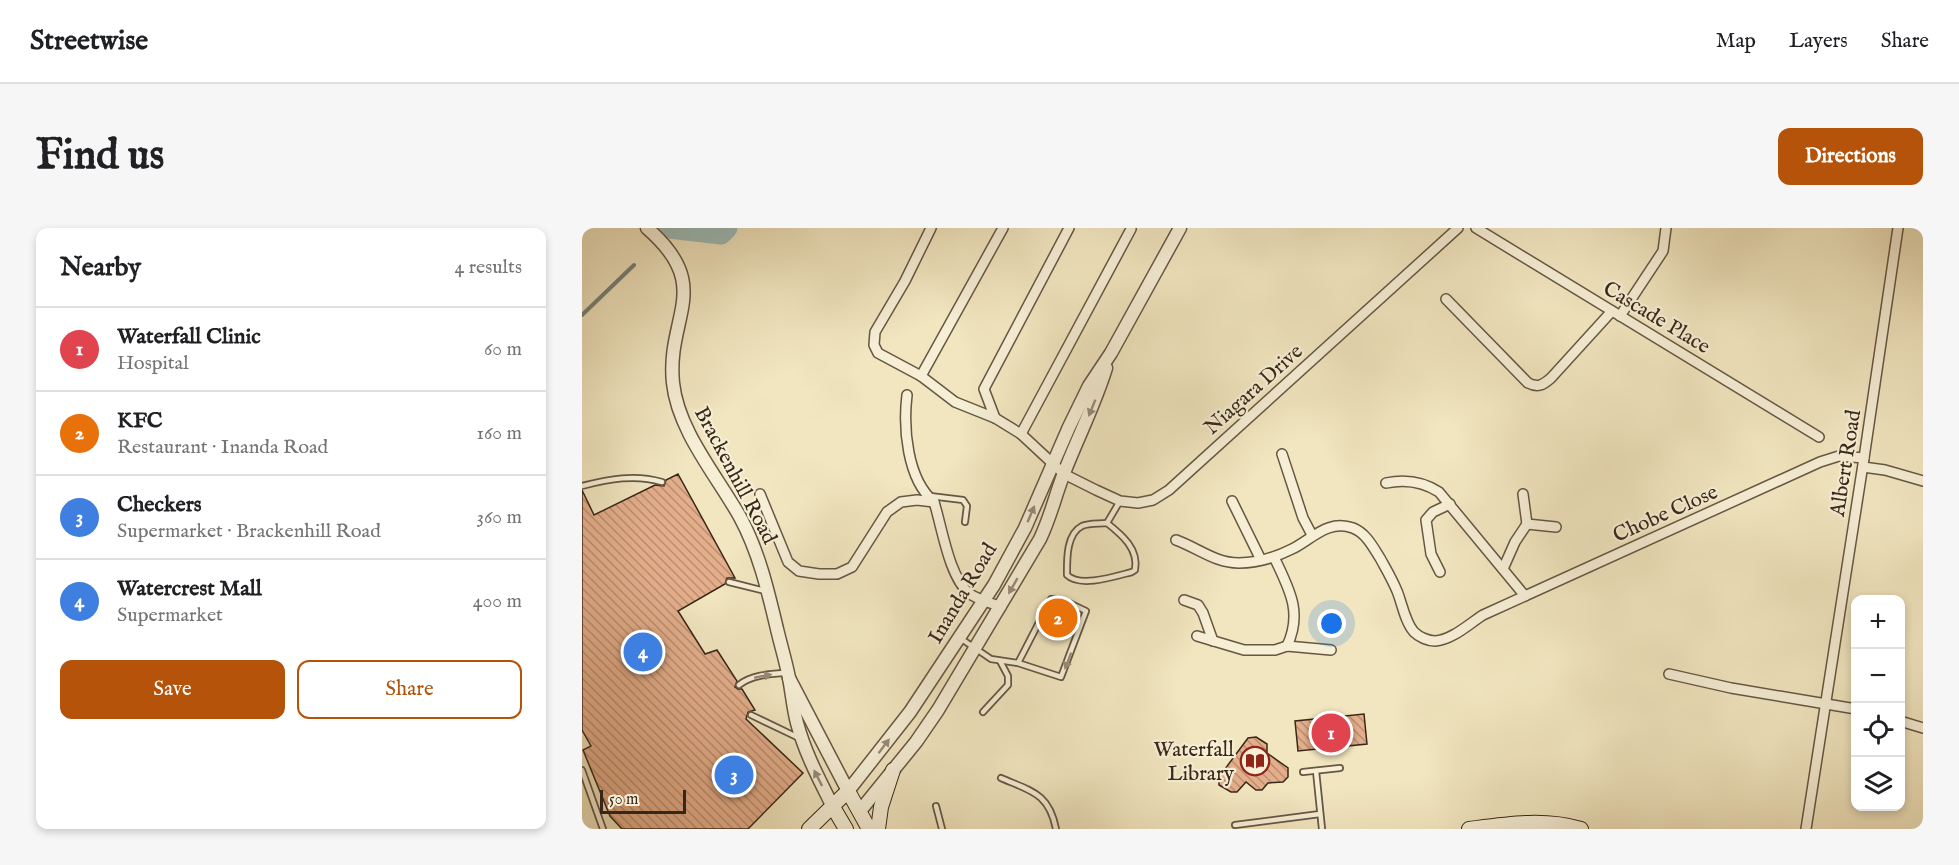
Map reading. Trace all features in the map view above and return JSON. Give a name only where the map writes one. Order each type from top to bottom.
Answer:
[{"type":"main road","points":[[878,829],[881,807],[893,770]]},
{"type":"main road","name":"Inanda Road","points":[[809,829],[848,791]]},
{"type":"main road","points":[[848,791],[869,829]]},
{"type":"main road","points":[[833,807],[844,828]]},
{"type":"main road","name":"Inanda Road","points":[[844,828],[860,811]]},
{"type":"main road","points":[[1469,829],[1548,822],[1581,829]]},
{"type":"street","name":"Brackenhill Road","points":[[647,228],[670,252],[677,263],[684,289],[672,372],[676,400],[689,431],[741,520],[761,569],[789,675],[793,707],[802,739],[810,763],[833,807]]},
{"type":"street","name":"Niagara Drive","points":[[930,228],[905,281],[875,332],[873,338],[878,353],[921,376],[954,402],[996,418],[1021,434],[1064,474],[1120,501],[1138,503],[1153,500],[1169,490],[1458,228]]},
{"type":"street","points":[[921,376],[1003,228]]},
{"type":"street","points":[[996,418],[984,389],[1069,228]]},
{"type":"street","name":"Inanda Road","points":[[848,791],[910,712],[984,600],[1025,528],[1089,386],[1111,353],[1180,228]]},
{"type":"street","name":"Cascade Place","points":[[1476,228],[1819,437]]},
{"type":"street","points":[[1446,299],[1528,384],[1533,386],[1544,384],[1616,314],[1663,251],[1666,228]]},
{"type":"street","name":"Albert Road","points":[[1806,829],[1898,228]]},
{"type":"street","points":[[1021,434],[1131,229]]},
{"type":"street","name":"Inanda Road","points":[[860,811],[938,710],[1001,608],[1051,515],[1064,474],[1098,395],[1111,353]]},
{"type":"street","points":[[907,395],[905,411],[911,460],[930,498],[957,575],[965,590],[1001,608]]},
{"type":"street","points":[[1282,454],[1303,518],[1312,535]]},
{"type":"street","name":"Chobe Close","points":[[1176,540],[1217,560],[1241,563],[1274,557],[1293,549],[1325,528],[1339,525],[1353,528],[1365,536],[1375,549],[1396,588],[1411,628],[1424,639],[1434,641],[1444,639],[1483,615],[1820,462],[1839,456],[1923,481]]},
{"type":"street","points":[[1386,483],[1402,480],[1422,483],[1439,492],[1525,596]]},
{"type":"street","points":[[760,494],[788,562],[799,571],[819,574],[837,574],[852,567],[887,512],[901,502],[930,498]]},
{"type":"street","points":[[1503,569],[1515,542],[1527,524],[1523,494]]},
{"type":"street","points":[[1232,501],[1262,560]]},
{"type":"street","points":[[1440,572],[1431,554],[1426,520],[1433,512],[1449,504]]},
{"type":"street","points":[[1527,524],[1556,527]]},
{"type":"street","points":[[1274,557],[1293,600],[1295,614],[1292,636],[1287,646]]},
{"type":"street","points":[[1184,600],[1198,605],[1213,641]]},
{"type":"street","points":[[1197,636],[1244,650],[1259,651],[1287,646],[1330,650]]},
{"type":"street","points":[[1669,674],[1731,688],[1851,708]]},
{"type":"street","name":"Brackenhill Road","points":[[789,675],[848,791]]},
{"type":"street","points":[[1905,723],[1923,728]]},
{"type":"lane","points":[[582,486],[626,478],[662,482]]},
{"type":"lane","points":[[930,498],[963,500],[967,506],[965,522]]},
{"type":"lane","points":[[1107,523],[1120,501]]},
{"type":"lane","points":[[1107,523],[1131,547],[1136,560],[1135,570],[1097,580],[1076,581],[1071,579],[1067,575],[1067,553],[1075,532],[1083,525],[1107,523]]},
{"type":"lane","points":[[731,580],[768,592]]},
{"type":"lane","points":[[960,638],[991,659],[1018,663],[1061,677],[1086,611],[1067,602],[1051,599],[1018,663]]},
{"type":"lane","points":[[983,712],[1008,685],[1008,676],[1000,661]]},
{"type":"lane","points":[[739,685],[760,676],[789,675]]},
{"type":"lane","points":[[751,715],[802,739]]},
{"type":"lane","points":[[1303,772],[1340,768]]},
{"type":"lane","points":[[582,770],[603,829]]},
{"type":"lane","points":[[1316,771],[1322,829]]},
{"type":"lane","points":[[1001,778],[1037,794],[1046,801],[1052,811],[1056,829]]},
{"type":"lane","points":[[936,806],[942,829]]},
{"type":"lane","points":[[1234,825],[1320,814]]},
{"type":"building","points":[[678,474],[735,578],[727,578],[725,584],[678,611],[705,654],[717,650],[737,681],[735,687],[742,689],[755,710],[748,712],[746,719],[803,773],[748,829],[622,829],[610,816],[583,750],[591,746],[582,730],[582,490],[594,515],[655,485],[664,486],[666,480]]},
{"type":"building","points":[[1364,714],[1367,744],[1298,751],[1295,721]]},
{"type":"building","name":"Waterfall Library","points":[[1256,737],[1267,744],[1267,753],[1288,768],[1288,777],[1283,782],[1268,783],[1262,790],[1256,790],[1246,782],[1237,792],[1231,792],[1219,785],[1219,777],[1248,738]]},
{"type":"waterway","points":[[669,228],[721,234],[727,228]]},
{"type":"waterway","points":[[582,315],[634,265]]},
{"type":"place","name":"KFC","points":[[1058,618]]},
{"type":"place","name":"Watercrest Mall","points":[[643,652]]},
{"type":"place","name":"Waterfall Clinic","points":[[1331,733]]},
{"type":"place","name":"Waterfall Library","points":[[1255,761]]},
{"type":"place","name":"Checkers","points":[[734,775]]}]
